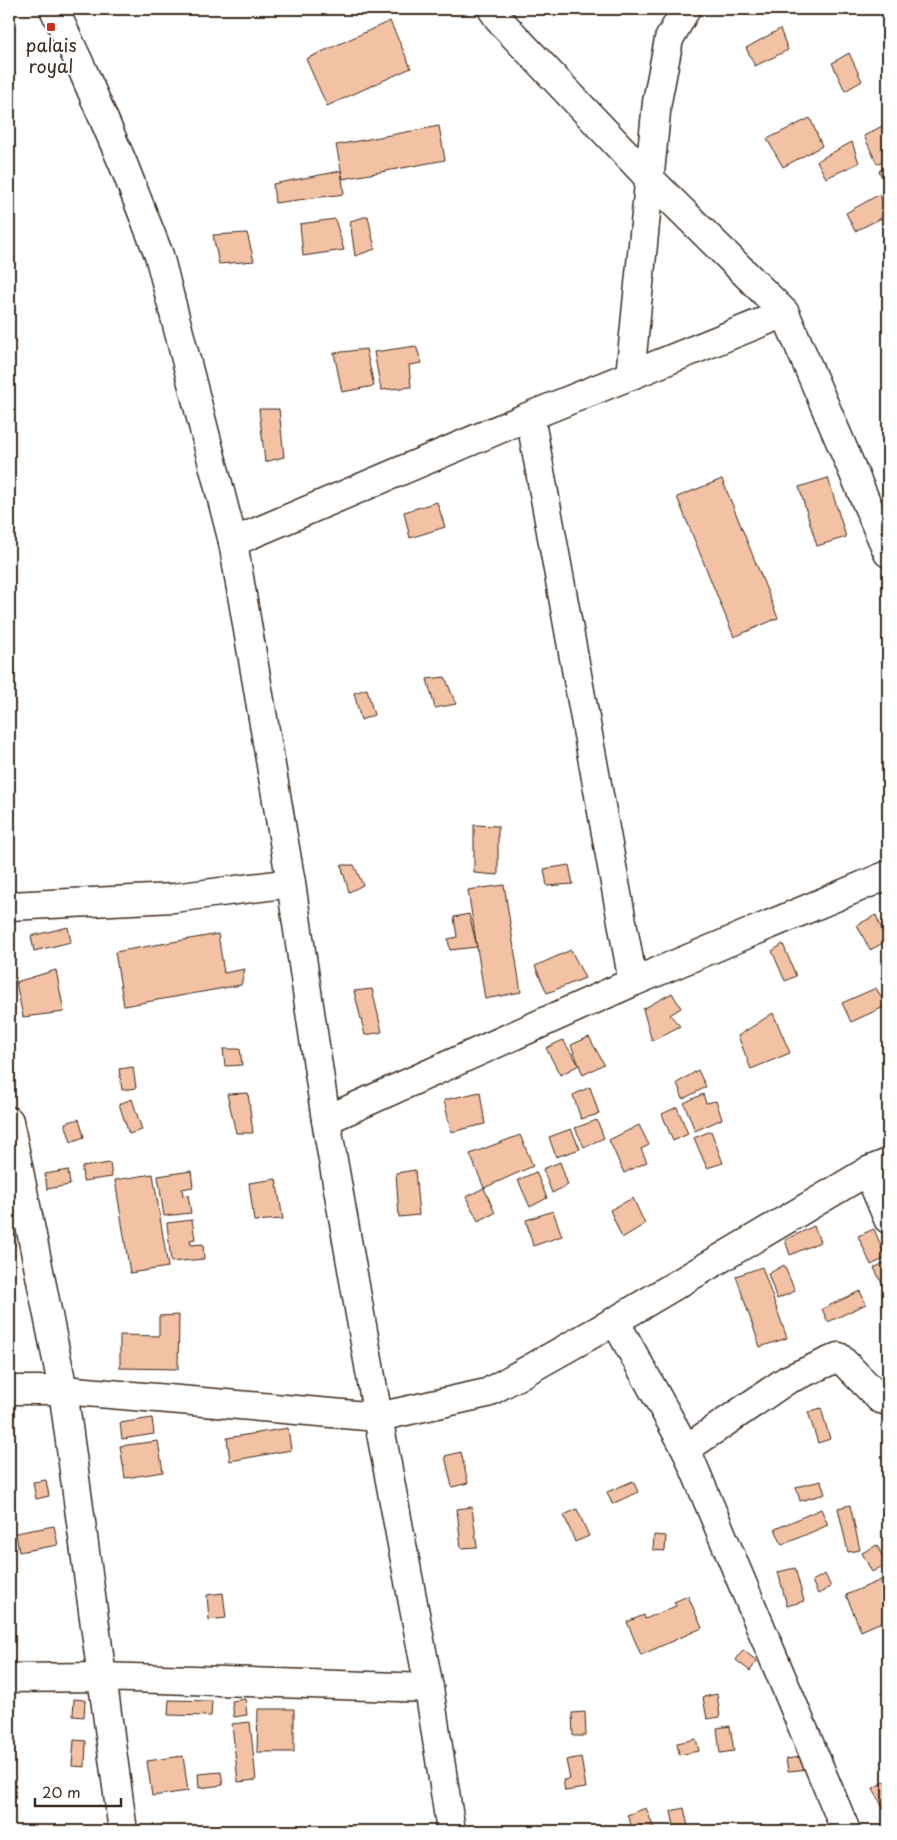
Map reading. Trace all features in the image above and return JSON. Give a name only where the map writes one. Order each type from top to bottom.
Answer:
[{"type":"street","points":[[54,9],[83,70],[124,166],[159,255],[233,542],[291,883],[326,1120],[378,1417],[429,1688],[450,1831]]},
{"type":"street","points":[[492,9],[501,22],[650,179],[785,313],[888,553]]},
{"type":"street","points":[[630,376],[657,102],[669,39],[686,9]]},
{"type":"street","points":[[233,542],[530,416],[785,313]]},
{"type":"street","points":[[530,416],[634,982]]},
{"type":"street","points":[[326,1120],[634,982],[888,875]]},
{"type":"street","points":[[9,906],[174,898],[291,883]]},
{"type":"street","points":[[9,1121],[63,1390],[123,1831]]},
{"type":"street","points":[[9,1390],[63,1390],[378,1417],[487,1394],[878,1167],[888,1218]]},
{"type":"street","points":[[615,1321],[686,1449],[846,1831]]},
{"type":"street","points":[[686,1449],[787,1380],[839,1357],[880,1399],[888,1401]]},
{"type":"street","points":[[9,1678],[102,1677],[429,1688]]},
{"type":"building","points":[[390,21],[411,68],[327,106],[306,59]]},
{"type":"building","points":[[780,29],[788,50],[755,66],[746,48]]},
{"type":"building","points":[[849,53],[862,81],[845,91],[832,63]]},
{"type":"building","points":[[810,118],[822,146],[783,167],[767,139]]},
{"type":"building","points":[[439,126],[445,160],[343,179],[336,145]]},
{"type":"building","points":[[882,126],[888,142],[888,158],[877,164],[864,136]]},
{"type":"building","points":[[852,142],[859,163],[826,178],[817,161]]},
{"type":"building","points":[[888,165],[888,190],[879,171]]},
{"type":"building","points":[[341,171],[344,194],[275,203],[273,184]]},
{"type":"building","points":[[880,194],[888,215],[855,231],[846,213]]},
{"type":"building","points":[[368,216],[375,249],[355,256],[350,221]]},
{"type":"building","points":[[335,219],[344,250],[303,256],[300,224]]},
{"type":"building","points":[[247,233],[254,261],[219,264],[213,235]]},
{"type":"building","points":[[416,346],[422,363],[409,365],[411,387],[381,390],[374,352]]},
{"type":"building","points":[[366,349],[374,386],[342,392],[334,353]]},
{"type":"building","points":[[259,409],[279,409],[284,457],[265,462]]},
{"type":"building","points":[[828,478],[846,537],[817,546],[799,487]]},
{"type":"building","points":[[722,479],[778,618],[734,637],[677,497]]},
{"type":"building","points":[[437,502],[445,527],[410,538],[404,512]]},
{"type":"building","points":[[445,677],[456,704],[435,708],[427,679]]},
{"type":"building","points":[[367,689],[374,715],[361,720],[354,693]]},
{"type":"building","points":[[474,825],[498,826],[498,875],[474,873]]},
{"type":"building","points":[[341,865],[354,865],[363,885],[349,892]]},
{"type":"building","points":[[569,865],[573,884],[547,886],[544,869]]},
{"type":"building","points":[[504,885],[521,992],[485,999],[468,890]]},
{"type":"building","points":[[469,914],[477,947],[450,950],[448,939],[457,937],[454,917]]},
{"type":"building","points":[[876,915],[887,941],[870,950],[857,925]]},
{"type":"building","points":[[68,927],[71,942],[34,951],[31,936]]},
{"type":"building","points":[[218,934],[224,973],[245,969],[241,985],[124,1006],[115,952]]},
{"type":"building","points":[[783,944],[796,976],[785,981],[772,951]]},
{"type":"building","points":[[571,950],[585,978],[547,993],[535,966]]},
{"type":"building","points":[[56,970],[64,1012],[23,1017],[16,982]]},
{"type":"building","points":[[876,988],[886,1006],[851,1022],[842,1003]]},
{"type":"building","points":[[372,989],[382,1032],[365,1035],[354,991]]},
{"type":"building","points":[[672,993],[681,1008],[670,1015],[680,1026],[652,1041],[643,1009]]},
{"type":"building","points":[[773,1013],[790,1053],[751,1069],[738,1036]]},
{"type":"building","points":[[589,1037],[604,1064],[583,1075],[571,1045]]},
{"type":"building","points":[[563,1040],[579,1065],[560,1075],[546,1048]]},
{"type":"building","points":[[223,1049],[240,1049],[242,1065],[225,1066]]},
{"type":"building","points":[[133,1067],[136,1088],[122,1090],[119,1069]]},
{"type":"building","points":[[698,1070],[706,1087],[683,1099],[677,1083]]},
{"type":"building","points":[[590,1087],[599,1114],[581,1119],[573,1095]]},
{"type":"building","points":[[480,1092],[485,1124],[451,1132],[444,1100]]},
{"type":"building","points":[[248,1093],[253,1133],[236,1133],[227,1094]]},
{"type":"building","points":[[703,1094],[706,1103],[716,1101],[722,1119],[695,1131],[684,1103]]},
{"type":"building","points":[[132,1099],[142,1130],[129,1134],[119,1104]]},
{"type":"building","points":[[677,1107],[688,1134],[673,1141],[662,1114]]},
{"type":"building","points":[[79,1119],[84,1137],[71,1142],[65,1123]]},
{"type":"building","points":[[597,1120],[604,1138],[584,1147],[575,1128]]},
{"type":"building","points":[[639,1125],[649,1145],[641,1149],[647,1162],[624,1173],[609,1140]]},
{"type":"building","points":[[571,1129],[580,1149],[556,1157],[549,1137]]},
{"type":"building","points":[[711,1131],[723,1163],[707,1168],[694,1138]]},
{"type":"building","points":[[520,1135],[533,1166],[484,1188],[470,1154]]},
{"type":"building","points":[[560,1162],[568,1185],[552,1193],[543,1169]]},
{"type":"building","points":[[110,1163],[112,1177],[83,1181],[82,1167]]},
{"type":"building","points":[[68,1170],[70,1185],[47,1189],[45,1174]]},
{"type":"building","points":[[415,1170],[419,1215],[399,1217],[396,1173]]},
{"type":"building","points":[[191,1171],[193,1187],[182,1189],[183,1196],[188,1195],[191,1213],[164,1216],[158,1176]]},
{"type":"building","points":[[536,1172],[547,1198],[530,1207],[518,1180]]},
{"type":"building","points":[[153,1174],[168,1267],[130,1273],[115,1180]]},
{"type":"building","points":[[276,1179],[283,1219],[254,1221],[249,1183]]},
{"type":"building","points":[[484,1188],[495,1213],[478,1221],[466,1197]]},
{"type":"building","points":[[633,1198],[645,1224],[622,1238],[610,1210]]},
{"type":"building","points":[[553,1211],[562,1236],[533,1246],[526,1220]]},
{"type":"building","points":[[192,1220],[195,1239],[190,1240],[191,1245],[203,1244],[204,1259],[171,1262],[167,1223]]},
{"type":"building","points":[[814,1226],[820,1242],[790,1255],[785,1240]]},
{"type":"building","points":[[874,1229],[886,1258],[871,1265],[858,1236]]},
{"type":"building","points":[[888,1261],[888,1292],[887,1293],[874,1268]]},
{"type":"building","points":[[784,1265],[795,1291],[777,1299],[768,1274]]},
{"type":"building","points":[[762,1267],[787,1338],[760,1347],[736,1276]]},
{"type":"building","points":[[860,1291],[866,1304],[828,1322],[822,1309]]},
{"type":"building","points":[[179,1315],[178,1369],[120,1368],[120,1335],[159,1336],[159,1316]]},
{"type":"building","points":[[821,1408],[830,1439],[818,1443],[808,1412]]},
{"type":"building","points":[[9,1418],[12,1418],[11,1525],[9,1525]]},
{"type":"building","points":[[152,1418],[154,1434],[122,1439],[120,1423]]},
{"type":"building","points":[[288,1428],[291,1450],[230,1461],[227,1438]]},
{"type":"building","points":[[158,1441],[163,1472],[125,1478],[120,1446]]},
{"type":"building","points":[[461,1452],[468,1483],[452,1487],[445,1456]]},
{"type":"building","points":[[46,1480],[49,1496],[36,1499],[33,1482]]},
{"type":"building","points":[[633,1481],[638,1492],[612,1504],[607,1492]]},
{"type":"building","points":[[821,1481],[825,1494],[800,1501],[796,1487]]},
{"type":"building","points":[[850,1505],[860,1550],[848,1552],[838,1508]]},
{"type":"building","points":[[472,1507],[477,1547],[461,1548],[457,1509]]},
{"type":"building","points":[[577,1509],[589,1536],[575,1542],[564,1515]]},
{"type":"building","points":[[821,1509],[828,1525],[782,1545],[775,1529]]},
{"type":"building","points":[[54,1526],[58,1545],[19,1552],[16,1533]]},
{"type":"building","points":[[654,1535],[666,1536],[665,1551],[653,1550]]},
{"type":"building","points":[[877,1545],[886,1564],[872,1572],[862,1553]]},
{"type":"building","points":[[795,1568],[804,1601],[787,1606],[778,1572]]},
{"type":"building","points":[[825,1574],[831,1587],[818,1594],[812,1581]]},
{"type":"building","points":[[888,1577],[888,1619],[861,1631],[846,1595]]},
{"type":"building","points":[[223,1593],[226,1618],[209,1620],[207,1595]]},
{"type":"building","points":[[688,1596],[702,1628],[641,1655],[627,1622],[644,1615],[645,1619],[676,1606],[674,1602]]},
{"type":"building","points":[[743,1650],[757,1661],[750,1671],[736,1660]]},
{"type":"building","points":[[717,1694],[720,1717],[707,1719],[703,1697]]},
{"type":"building","points":[[74,1699],[85,1700],[84,1717],[73,1716]]},
{"type":"building","points":[[245,1699],[247,1715],[234,1717],[232,1701]]},
{"type":"building","points":[[169,1700],[212,1701],[211,1716],[168,1715]]},
{"type":"building","points":[[258,1709],[294,1709],[294,1752],[257,1752]]},
{"type":"building","points":[[585,1712],[586,1736],[573,1736],[572,1713]]},
{"type":"building","points":[[250,1722],[256,1780],[238,1782],[232,1724]]},
{"type":"building","points":[[730,1726],[734,1751],[720,1753],[717,1728]]},
{"type":"building","points":[[696,1739],[699,1751],[679,1755],[677,1743]]},
{"type":"building","points":[[74,1740],[86,1741],[85,1767],[72,1766]]},
{"type":"building","points":[[183,1756],[188,1791],[152,1796],[147,1761]]},
{"type":"building","points":[[808,1756],[809,1769],[788,1771],[786,1759]]},
{"type":"building","points":[[581,1757],[586,1788],[565,1791],[563,1780],[570,1779],[566,1760]]},
{"type":"building","points":[[221,1772],[223,1785],[199,1788],[198,1774]]},
{"type":"building","points":[[888,1780],[888,1806],[883,1808],[873,1788]]},
{"type":"building","points":[[646,1808],[655,1831],[634,1831],[627,1815]]},
{"type":"building","points":[[684,1808],[689,1831],[675,1831],[671,1811]]},
{"type":"place","name":"palais royal","points":[[51,27]]}]
